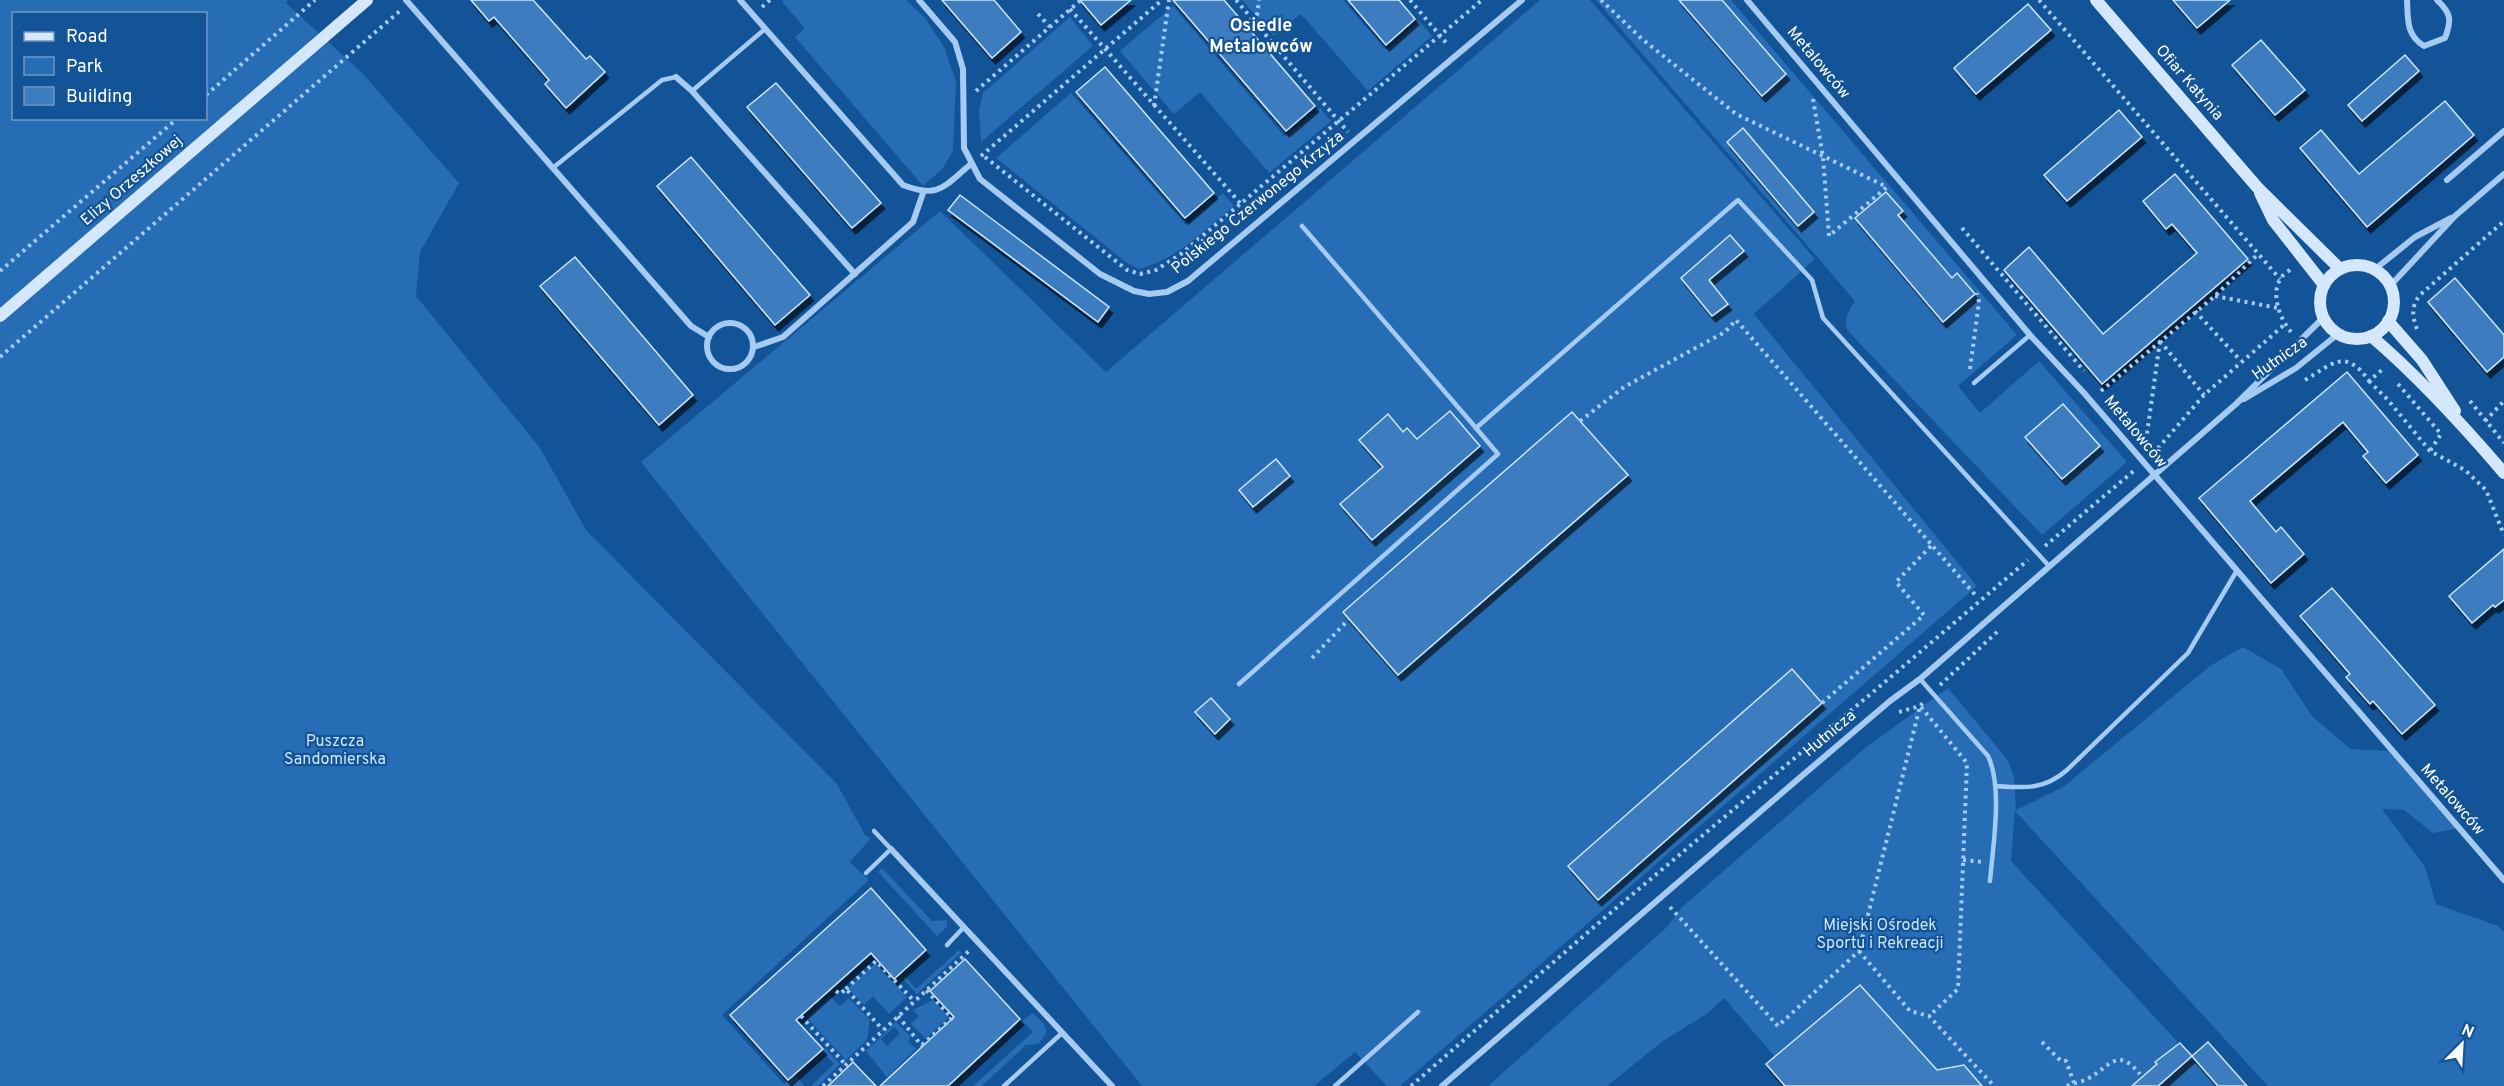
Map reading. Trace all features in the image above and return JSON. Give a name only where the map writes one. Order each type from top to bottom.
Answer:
[{"type":"street","name":"Elizy Orzeszkowej","points":[[0,316],[367,0]]},
{"type":"street","points":[[740,0],[903,185],[923,193],[942,189],[971,165]]},
{"type":"street","name":"Polskiego Czerwonego Krzyża","points":[[919,0],[955,42],[963,69],[964,148],[980,179],[1100,274],[1134,291],[1149,294],[1167,292],[1188,281],[1522,0]]},
{"type":"street","name":"Metalowców","points":[[1747,0],[2030,335],[2084,393],[2153,476],[2504,880]]},
{"type":"street","name":"Ofiar Katynia","points":[[2096,0],[2257,186],[2340,269]]},
{"type":"street","points":[[2407,0],[2408,29],[2415,41],[2424,46],[2445,38],[2451,23],[2446,9],[2437,0]]},
{"type":"street","points":[[408,2],[691,326],[709,337]]},
{"type":"street","points":[[676,77],[692,91],[855,274]]},
{"type":"street","points":[[2447,180],[2504,130]]},
{"type":"street","points":[[2390,286],[2455,216],[2504,174]]},
{"type":"street","name":"Ofiar Katynia","points":[[2257,186],[2273,220],[2324,285]]},
{"type":"street","points":[[754,347],[783,338],[913,222],[923,193]]},
{"type":"street","points":[[2374,270],[2415,237],[2455,216]]},
{"type":"street","points":[[2363,266],[2374,270],[2383,276],[2390,286],[2393,310],[2388,321],[2371,336],[2349,338],[2338,334],[2323,318],[2320,295],[2324,285],[2331,275],[2340,269],[2363,266]]},
{"type":"street","name":"Hutnicza","points":[[1442,1086],[1890,701],[1920,679],[2236,404],[2323,318]]},
{"type":"street","points":[[2388,321],[2422,360],[2468,432]]},
{"type":"street","points":[[736,324],[749,332],[754,347],[752,354],[743,366],[722,368],[711,358],[708,351],[709,337],[720,326],[736,324]]},
{"type":"street","name":"Hutnicza","points":[[2236,404],[2296,368],[2338,334]]},
{"type":"street","points":[[2371,336],[2396,358],[2468,432],[2504,474]]},
{"type":"street","points":[[891,849],[1112,1086]]},
{"type":"lane","points":[[692,91],[765,28]]},
{"type":"lane","points":[[554,167],[662,80],[676,77]]},
{"type":"lane","points":[[1476,428],[1738,200],[1812,280],[1823,318],[2049,566]]},
{"type":"lane","points":[[1239,684],[1498,454],[1302,226]]},
{"type":"lane","points":[[1974,383],[2030,335]]},
{"type":"lane","points":[[1996,786],[2037,786],[2054,781],[2067,770],[2188,653],[2236,572]]},
{"type":"lane","points":[[1920,679],[1988,756],[1996,776],[1990,881]]},
{"type":"lane","points":[[866,873],[891,849],[874,831]]},
{"type":"lane","points":[[947,945],[964,927]]},
{"type":"lane","points":[[1335,1086],[1418,1012]]},
{"type":"lane","points":[[1004,1086],[1062,1032]]},
{"type":"path","points":[[207,93],[315,0]]},
{"type":"path","points":[[964,101],[1081,0]]},
{"type":"path","points":[[1154,106],[1169,0]]},
{"type":"path","points":[[1236,0],[1355,141]]},
{"type":"path","points":[[1256,24],[1259,0]]},
{"type":"path","points":[[1410,0],[1457,55]]},
{"type":"path","points":[[982,155],[1127,270],[1140,274],[1156,270],[1181,254],[1482,0]]},
{"type":"path","points":[[1601,0],[1642,39],[1736,114],[1894,190]]},
{"type":"path","points":[[2039,0],[2280,279],[2276,296],[2278,308],[2284,325],[2300,342]]},
{"type":"path","points":[[971,165],[1160,1]]},
{"type":"path","points":[[0,357],[408,2]]},
{"type":"path","points":[[1070,9],[1241,204]]},
{"type":"path","points":[[1038,14],[1050,27]]},
{"type":"path","points":[[1812,89],[1823,157],[1829,236],[1887,187]]},
{"type":"path","points":[[0,271],[176,120]]},
{"type":"path","points":[[2433,284],[2504,221]]},
{"type":"path","points":[[1962,228],[2085,372]]},
{"type":"path","points":[[2108,398],[2101,390],[2215,296],[2258,254]]},
{"type":"path","points":[[1974,383],[1970,371],[1979,302],[1977,291]]},
{"type":"path","points":[[2215,296],[2278,308]]},
{"type":"path","points":[[2195,311],[2241,361]]},
{"type":"path","points":[[1580,421],[1624,387],[1725,332],[1736,320],[1977,597]]},
{"type":"path","points":[[1411,1086],[1602,920],[2143,463],[2204,395],[2284,325]]},
{"type":"path","points":[[2160,340],[2204,395]]},
{"type":"path","points":[[2146,441],[2160,340]]},
{"type":"path","points":[[2304,380],[2324,368],[2311,355]]},
{"type":"path","points":[[2384,368],[2390,375]]},
{"type":"path","points":[[2369,381],[2388,400],[2430,451],[2465,470],[2486,490],[2504,535]]},
{"type":"path","points":[[2396,382],[2441,434],[2430,451]]},
{"type":"path","points":[[2484,421],[2504,401]]},
{"type":"path","points":[[2138,432],[2155,452]]},
{"type":"path","points":[[1822,703],[1924,615],[1896,582],[1932,545]]},
{"type":"path","points":[[1312,658],[1349,619]]},
{"type":"path","points":[[1879,687],[1900,711],[1920,706],[2005,624]]},
{"type":"path","points":[[1669,906],[1778,1026],[1859,951],[1920,706]]},
{"type":"path","points":[[1920,706],[1967,763],[1958,989],[1929,1016]]},
{"type":"path","points":[[823,1086],[968,951]]},
{"type":"path","points":[[1859,951],[1910,1011],[1929,1016],[1994,1086]]},
{"type":"path","points":[[836,991],[840,994],[876,962],[914,1001]]},
{"type":"path","points":[[846,989],[884,1030]]},
{"type":"path","points":[[898,1016],[922,1046],[952,1017],[926,990]]},
{"type":"path","points":[[801,1016],[845,1064]]},
{"type":"path","points":[[2042,1042],[2061,1061],[2066,1061],[2074,1083]]},
{"type":"path","points":[[2067,1086],[2091,1076],[2112,1060],[2122,1059],[2129,1062],[2139,1074]]},
{"type":"green space","name":"Puszcza Sandomierska","points":[[0,0],[288,0],[286,3],[362,73],[459,183],[420,252],[416,296],[540,448],[586,530],[837,784],[865,835],[871,838],[850,862],[869,880],[722,1015],[784,1084],[795,1075],[805,1086],[0,1086]]},
{"type":"green space","points":[[783,0],[906,0],[925,18],[944,47],[956,81],[953,151],[943,168],[923,186],[795,37],[805,28],[782,2]]},
{"type":"green space","points":[[1242,0],[1343,0],[1386,50],[1419,21],[1432,36],[1368,91],[1301,14],[1274,36]]},
{"type":"green space","points":[[1540,0],[1590,0],[1815,259],[1754,314],[1977,586],[1400,1086],[1387,1086],[1355,1052],[1314,1086],[1142,1086],[641,462],[940,211],[1106,372]]},
{"type":"green space","points":[[1596,0],[1731,0],[2017,335],[1958,386],[1980,413],[2039,361],[2127,462],[2042,535],[1847,330],[1847,315],[1855,301]]},
{"type":"green space","points":[[1173,6],[1285,137],[1320,108],[1331,121],[1269,173],[1200,92],[1174,114],[1120,51]]},
{"type":"green space","points":[[1070,17],[1093,46],[981,142],[979,110],[983,93]]},
{"type":"green space","points":[[1071,93],[1186,225],[1223,193],[1234,206],[1190,243],[1166,258],[1139,269],[1127,263],[996,158]]},
{"type":"green space","name":"Miejski Ośrodek Sportu i Rekreacji","points":[[2243,647],[2281,669],[2312,716],[2350,749],[2392,751],[2459,828],[2433,833],[2404,810],[2382,809],[2425,867],[2436,904],[2498,926],[2504,932],[2504,1086],[2268,1086],[2015,811],[2011,861],[2218,1086],[1800,1086],[1724,998],[1708,1013],[1663,1041],[1607,1086],[1488,1086],[1666,928],[1681,908],[1865,748],[1948,688],[2007,759],[2014,776],[2016,810],[2063,787],[2210,666]]},
{"type":"green space","points":[[882,868],[932,921],[947,920],[947,927],[937,936],[878,872]]},
{"type":"green space","points":[[959,950],[961,953],[917,994],[903,979],[905,976],[916,989]]},
{"type":"green space","points":[[875,964],[907,997],[889,1014],[873,996],[864,1005],[848,988]]},
{"type":"green space","points":[[830,996],[840,1006],[849,998],[870,1020],[867,1040],[846,1060],[807,1018]]},
{"type":"green space","points":[[933,1000],[949,1017],[926,1039],[911,1024],[919,1016],[913,1010]]},
{"type":"green space","points":[[1033,1013],[1046,1028],[1043,1039],[1038,1044],[1026,1045],[982,1086],[973,1086],[1033,1032],[1022,1021]]},
{"type":"green space","points":[[896,1022],[911,1037],[908,1041],[916,1049],[887,1077],[866,1051]],"holes":[[[894,1027],[900,1033],[887,1046],[881,1039]]]},
{"type":"green space","points":[[825,1048],[840,1064],[818,1086],[811,1086],[834,1064],[822,1051]]},
{"type":"building","points":[[471,0],[533,0],[586,59],[590,56],[605,72],[566,108],[545,84],[549,80],[494,17],[489,21]]},
{"type":"building","points":[[942,0],[994,0],[1021,32],[992,58]]},
{"type":"building","points":[[1080,0],[1131,0],[1101,25]]},
{"type":"building","points":[[1173,0],[1224,0],[1315,106],[1286,131]]},
{"type":"building","points":[[1348,0],[1399,0],[1415,19],[1386,45]]},
{"type":"building","points":[[1679,0],[1722,0],[1786,74],[1762,96]]},
{"type":"building","points":[[2173,0],[2230,0],[2197,28]]},
{"type":"building","points":[[2028,4],[2051,30],[1976,94],[1954,68]]},
{"type":"building","points":[[2261,40],[2305,90],[2275,115],[2232,65]]},
{"type":"building","points":[[2405,55],[2419,71],[2362,121],[2348,105]]},
{"type":"building","points":[[1105,67],[1214,193],[1185,218],[1076,92]]},
{"type":"building","points":[[776,83],[881,203],[852,228],[747,107]]},
{"type":"building","points":[[2445,101],[2474,135],[2367,227],[2300,148],[2321,130],[2359,174]]},
{"type":"building","points":[[2119,110],[2142,137],[2067,201],[2044,175]]},
{"type":"building","points":[[1743,128],[1814,212],[1798,226],[1727,142]]},
{"type":"building","points":[[691,157],[810,295],[775,325],[657,186]]},
{"type":"building","points":[[2175,174],[2248,259],[2102,384],[2004,270],[2029,247],[2103,334],[2197,253],[2172,224],[2166,229],[2143,201]]},
{"type":"building","points":[[1886,192],[1903,211],[1898,215],[1952,278],[1957,273],[1975,294],[1943,322],[1855,218]]},
{"type":"building","points":[[960,195],[1109,307],[1098,322],[948,210]]},
{"type":"building","points":[[1730,235],[1744,251],[1709,280],[1728,304],[1712,316],[1681,278]]},
{"type":"building","points":[[575,257],[693,395],[659,425],[540,286]]},
{"type":"building","points":[[2455,278],[2504,335],[2504,357],[2487,372],[2428,302]]},
{"type":"building","points":[[2347,372],[2418,455],[2386,483],[2363,456],[2368,452],[2343,422],[2250,501],[2276,532],[2281,527],[2304,554],[2271,583],[2199,498]]},
{"type":"building","points":[[2063,404],[2100,446],[2062,479],[2025,437]]},
{"type":"building","points":[[1450,411],[1480,446],[1372,540],[1340,504],[1383,467],[1359,440],[1388,414],[1403,432],[1407,428],[1417,439]]},
{"type":"building","points":[[1572,412],[1628,475],[1398,675],[1343,612]]},
{"type":"building","points":[[1276,459],[1290,476],[1253,507],[1239,490]]},
{"type":"building","points":[[2504,549],[2504,600],[2495,607],[2493,605],[2472,623],[2449,596]]},
{"type":"building","points":[[2332,588],[2435,705],[2402,734],[2373,701],[2370,704],[2346,677],[2350,674],[2300,616]]},
{"type":"building","points":[[1792,669],[1822,703],[1598,900],[1568,866]]},
{"type":"building","points":[[1211,698],[1230,719],[1215,734],[1195,712]]},
{"type":"building","points":[[871,888],[926,950],[894,979],[871,953],[796,1020],[823,1049],[788,1080],[730,1015]]},
{"type":"building","points":[[965,959],[1020,1019],[948,1086],[880,1086],[954,1017],[930,991]]},
{"type":"building","points":[[1860,985],[1937,1070],[1964,1065],[1982,1086],[1785,1086],[1766,1064]]},
{"type":"building","points":[[2208,1042],[2247,1086],[2218,1086],[2192,1056]]},
{"type":"building","points":[[2180,1043],[2192,1056],[2158,1086],[2132,1086],[2157,1064],[2155,1062]]},
{"type":"building","points":[[853,1062],[876,1086],[828,1086]]},
{"type":"district","name":"Osiedle Metalowców","points":[[1261,36]]}]
